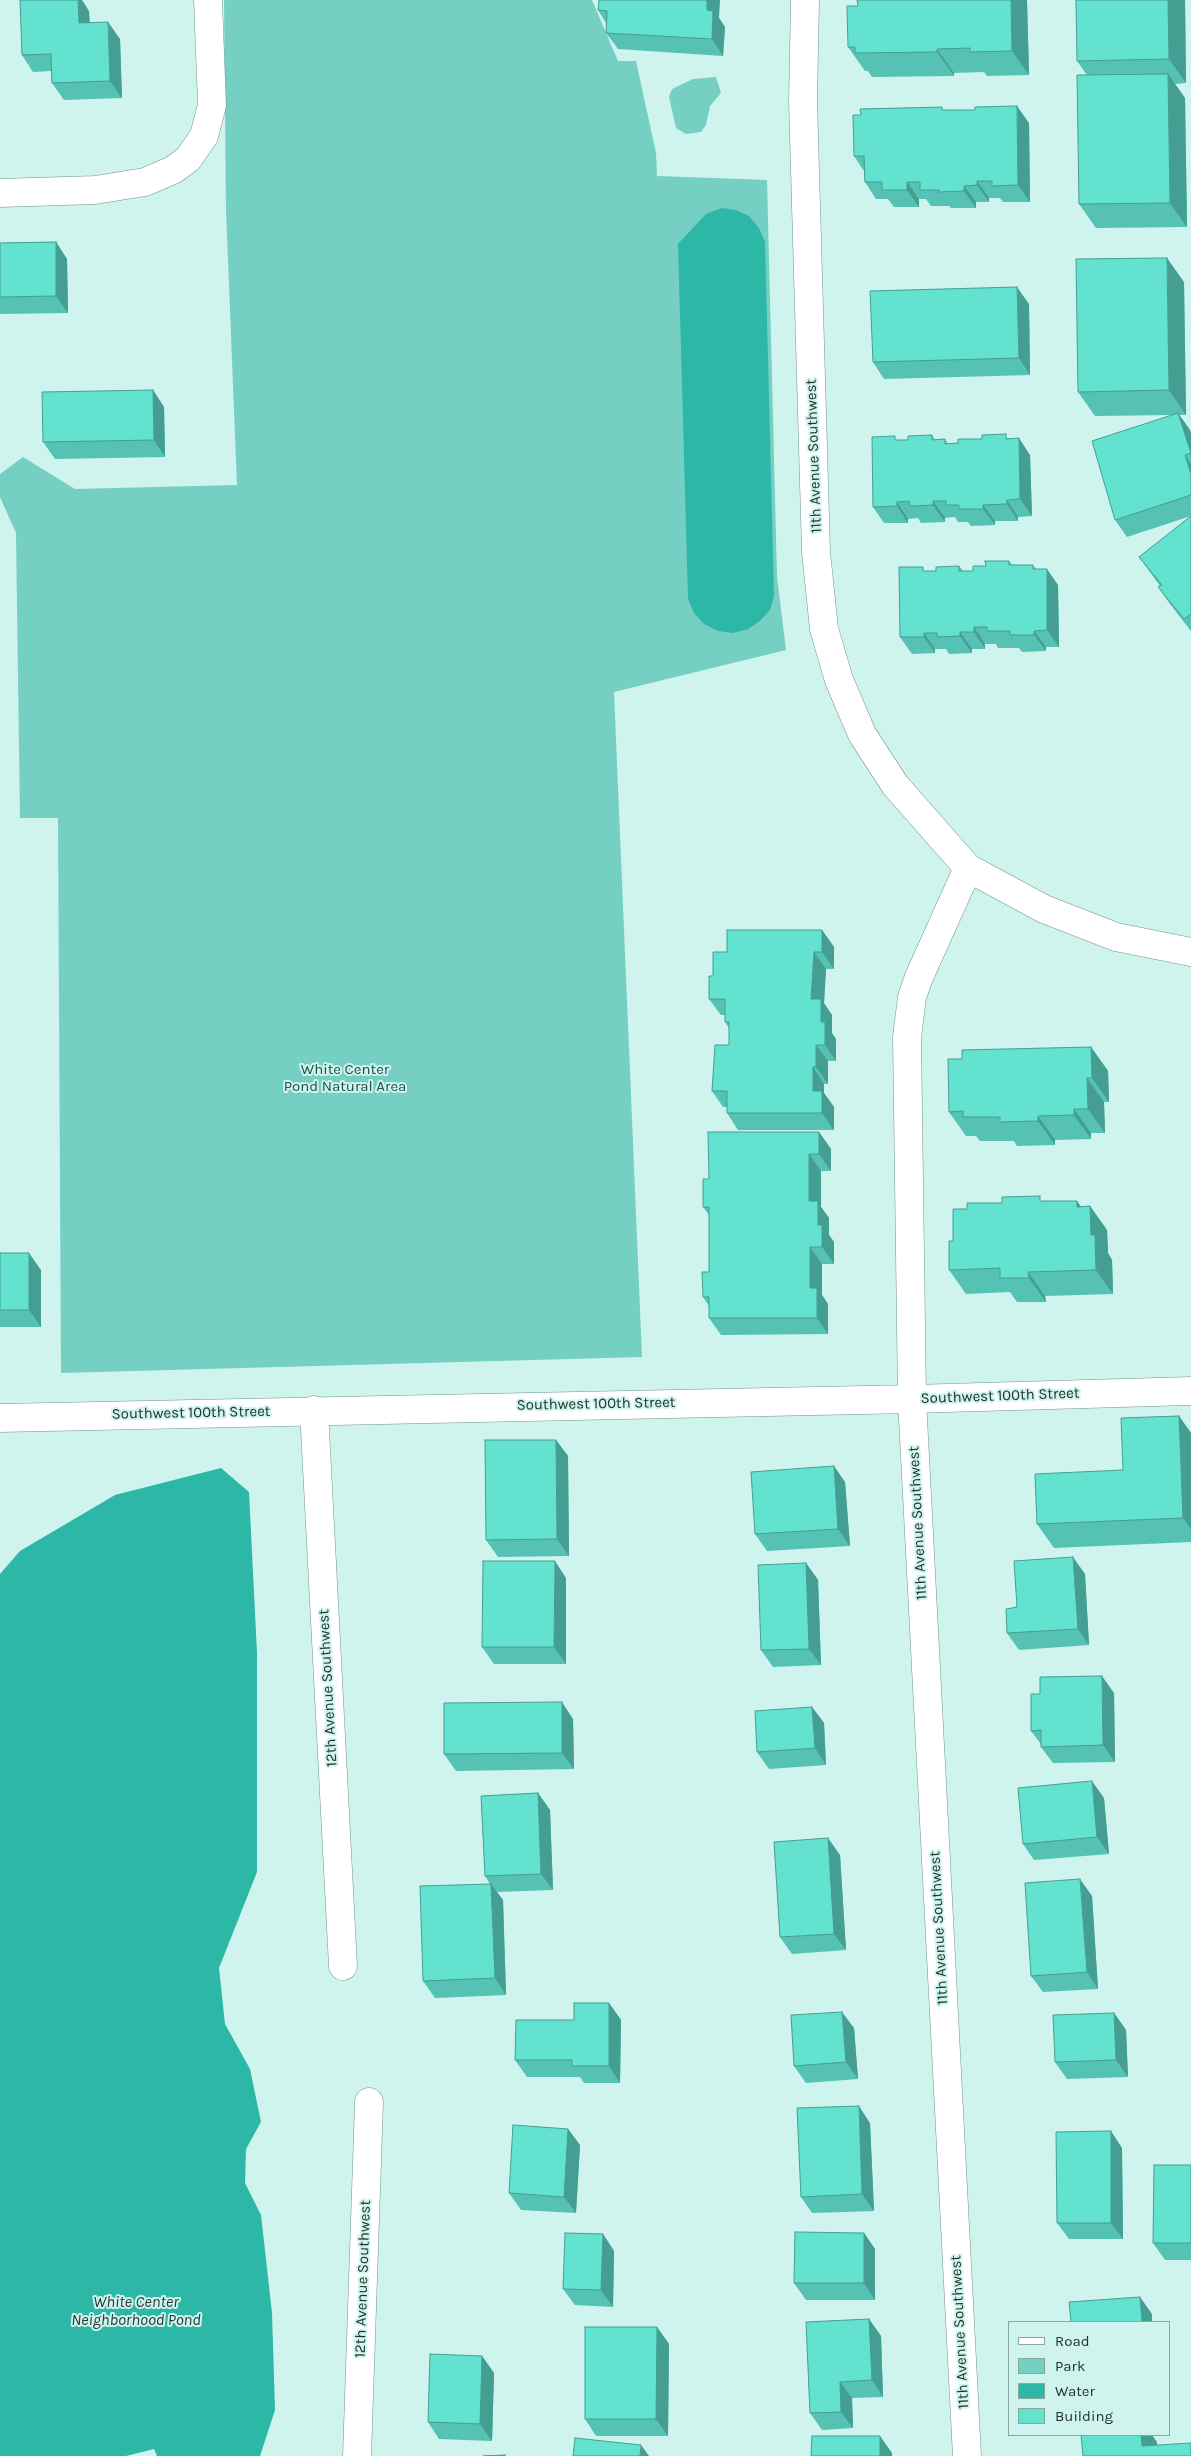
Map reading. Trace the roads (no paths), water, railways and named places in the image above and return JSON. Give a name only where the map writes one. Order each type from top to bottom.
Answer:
[{"type":"street","points":[[0,193],[95,190],[146,182],[173,170],[188,159],[204,136],[212,105],[208,0]]},
{"type":"street","name":"11th Avenue Southwest","points":[[805,0],[803,101],[816,552],[824,630],[839,680],[862,734],[895,785],[968,868],[919,976],[912,997],[907,1037],[912,1399],[967,2456]]},
{"type":"street","points":[[968,868],[1044,909],[1116,937],[1191,952]]},
{"type":"street","name":"Southwest 100th Street","points":[[0,1418],[912,1399],[1191,1391]]},
{"type":"street","name":"12th Avenue Southwest","points":[[314,1410],[343,1966]]},
{"type":"street","name":"12th Avenue Southwest","points":[[357,2456],[369,2102]]},
{"type":"water","points":[[722,208],[736,210],[749,216],[759,228],[765,242],[774,596],[770,610],[760,621],[748,629],[733,633],[718,631],[704,624],[694,613],[688,599],[678,244],[706,214]]},
{"type":"water","name":"White Center Neighborhood Pond","points":[[221,1468],[249,1492],[257,1653],[257,1872],[219,1968],[225,2024],[250,2069],[261,2122],[246,2149],[245,2183],[261,2215],[272,2313],[275,2410],[260,2456],[157,2456],[154,2449],[126,2456],[0,2456],[0,1574],[20,1551],[115,1495]]},
{"type":"park label","name":"White Center Pond Natural Area","points":[[345,1078]]}]
